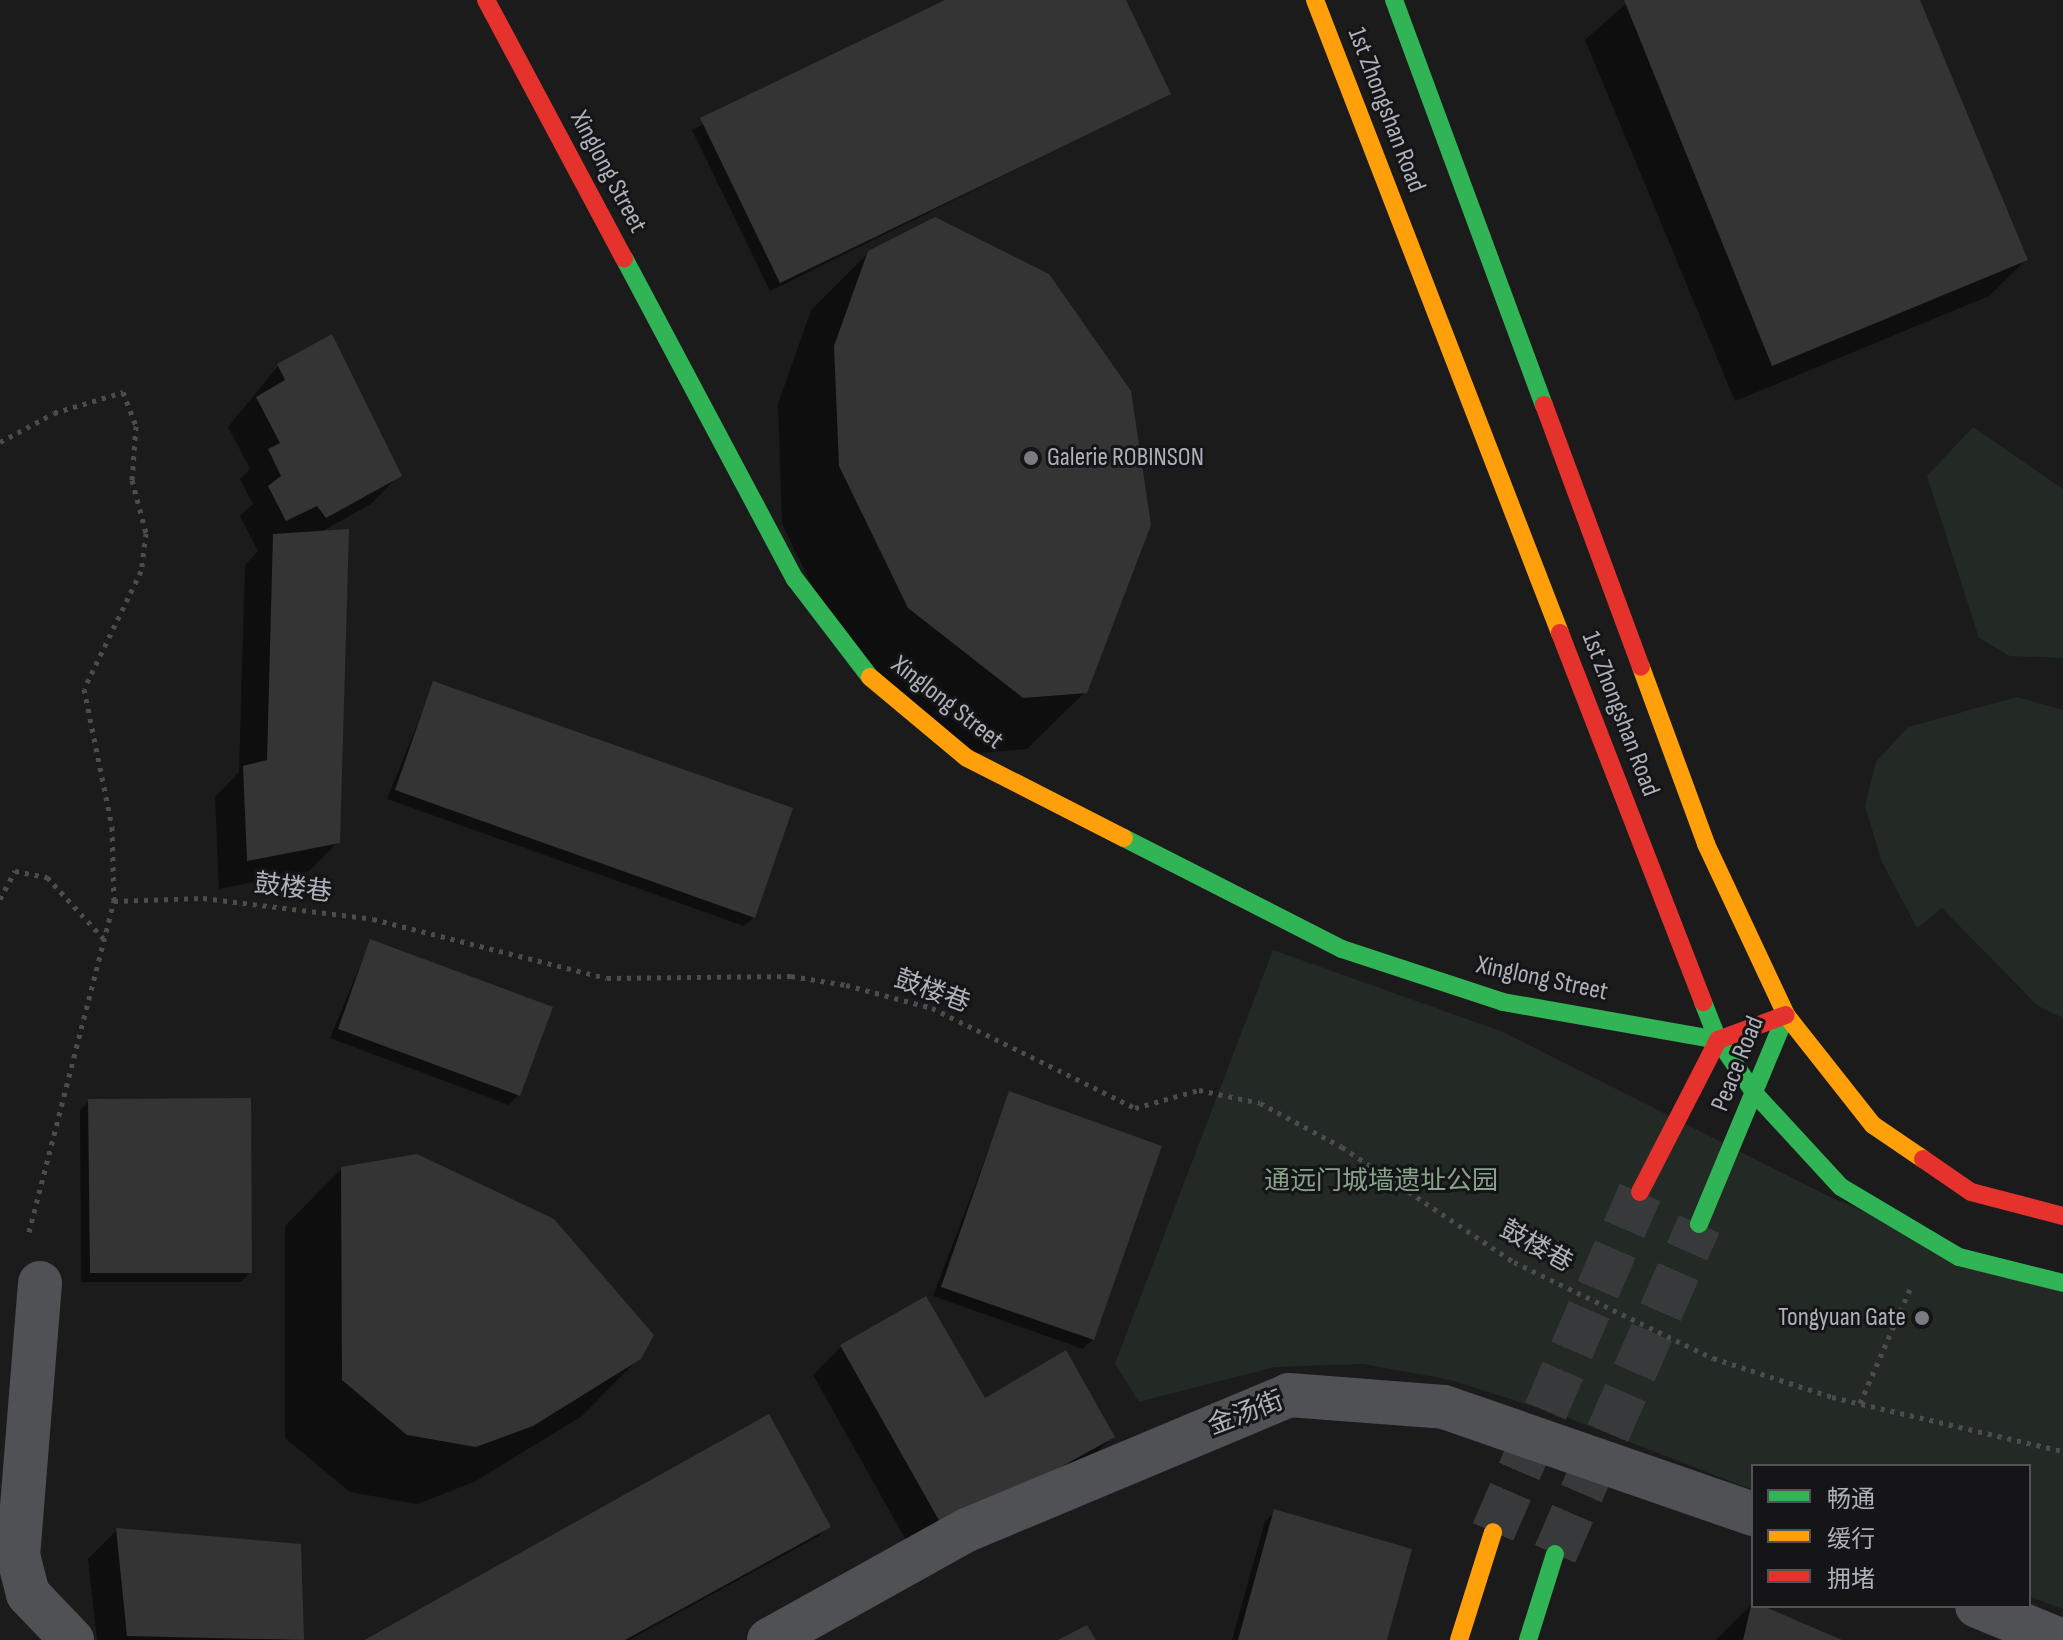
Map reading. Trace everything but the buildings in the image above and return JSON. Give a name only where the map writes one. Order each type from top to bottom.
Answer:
[{"type":"main road","name":"Xinglong Street","points":[[486,0],[795,579],[872,680],[967,758],[1342,949],[1503,1002],[1718,1040]]},
{"type":"main road","name":"1st Zhongshan Road","points":[[1315,0],[1718,1040],[1756,1095],[1841,1187],[1959,1257],[2063,1283]]},
{"type":"main road","name":"1st Zhongshan Road","points":[[1394,0],[1706,844],[1786,1015],[1873,1125],[1971,1192],[2063,1216]]},
{"type":"main road","name":"Peace Road","points":[[1640,1192],[1718,1040],[1786,1015]]},
{"type":"main road","name":"Peace Road","points":[[1699,1224],[1756,1095],[1786,1015]]},
{"type":"main road","points":[[1459,1640],[1493,1532]]},
{"type":"main road","points":[[1528,1640],[1555,1554]]},
{"type":"street","points":[[40,1283],[18,1555],[28,1594],[72,1640]]},
{"type":"street","name":"金汤街","points":[[769,1640],[967,1530],[1289,1395],[1444,1407],[1751,1513]]},
{"type":"street","points":[[1982,1608],[2060,1640]]},
{"type":"path","points":[[0,442],[54,413],[123,392],[136,426],[132,480],[146,533],[141,571],[84,689],[112,827],[114,901],[16,1282],[40,1283]]},
{"type":"path","points":[[0,899],[15,871],[47,877],[104,939]]},
{"type":"path","name":"鼓楼巷","points":[[114,901],[203,898],[373,919],[607,978],[791,976],[932,1008],[1135,1108],[1199,1090],[1260,1103],[1342,1147],[1514,1262],[1713,1358],[1860,1403],[2063,1451]]},
{"type":"path","points":[[1860,1403],[1902,1308]]},
{"type":"green space","points":[[1973,427],[2063,489],[2063,658],[2010,656],[1979,638],[1927,476]]},
{"type":"green space","points":[[2017,697],[2063,710],[2063,1018],[2038,1006],[1942,908],[1917,928],[1882,862],[1865,806],[1876,762],[1908,727]]},
{"type":"green space","name":"通远门城墙遗址公园","points":[[1273,950],[1503,1032],[1832,1198],[2063,1293],[2063,1609],[2031,1597],[2031,1464],[1751,1464],[1751,1489],[1563,1416],[1451,1380],[1363,1364],[1274,1367],[1139,1402],[1115,1364]]},
{"type":"tunnel","points":[[1493,1532],[1640,1192]]},
{"type":"tunnel","points":[[1555,1554],[1699,1224]]},
{"type":"traffic: fast","points":[[1394,0],[1544,405]]},
{"type":"traffic: fast","points":[[624,258],[795,579],[870,677]]},
{"type":"traffic: fast","points":[[1124,838],[1342,949],[1503,1002],[1718,1040]]},
{"type":"traffic: fast","points":[[1703,1002],[1718,1040],[1756,1095],[1841,1187],[1959,1257],[2063,1283]]},
{"type":"traffic: fast","points":[[1699,1224],[1786,1015]]},
{"type":"traffic: fast","points":[[1528,1640],[1555,1554]]},
{"type":"traffic: slow","points":[[1315,0],[1560,633]]},
{"type":"traffic: slow","points":[[1641,667],[1706,844],[1786,1015],[1873,1125],[1923,1159]]},
{"type":"traffic: slow","points":[[870,677],[967,758],[1124,838]]},
{"type":"traffic: slow","points":[[1459,1640],[1493,1532]]},
{"type":"traffic: jam","points":[[486,0],[624,258]]},
{"type":"traffic: jam","points":[[1544,405],[1641,667]]},
{"type":"traffic: jam","points":[[1560,633],[1703,1002]]},
{"type":"traffic: jam","points":[[1640,1192],[1718,1040],[1786,1015]]},
{"type":"traffic: jam","points":[[1923,1159],[1971,1192],[2063,1216]]},
{"type":"place","name":"Galerie ROBINSON","points":[[1031,458]]},
{"type":"place","name":"Tongyuan Gate","points":[[1922,1318]]}]
